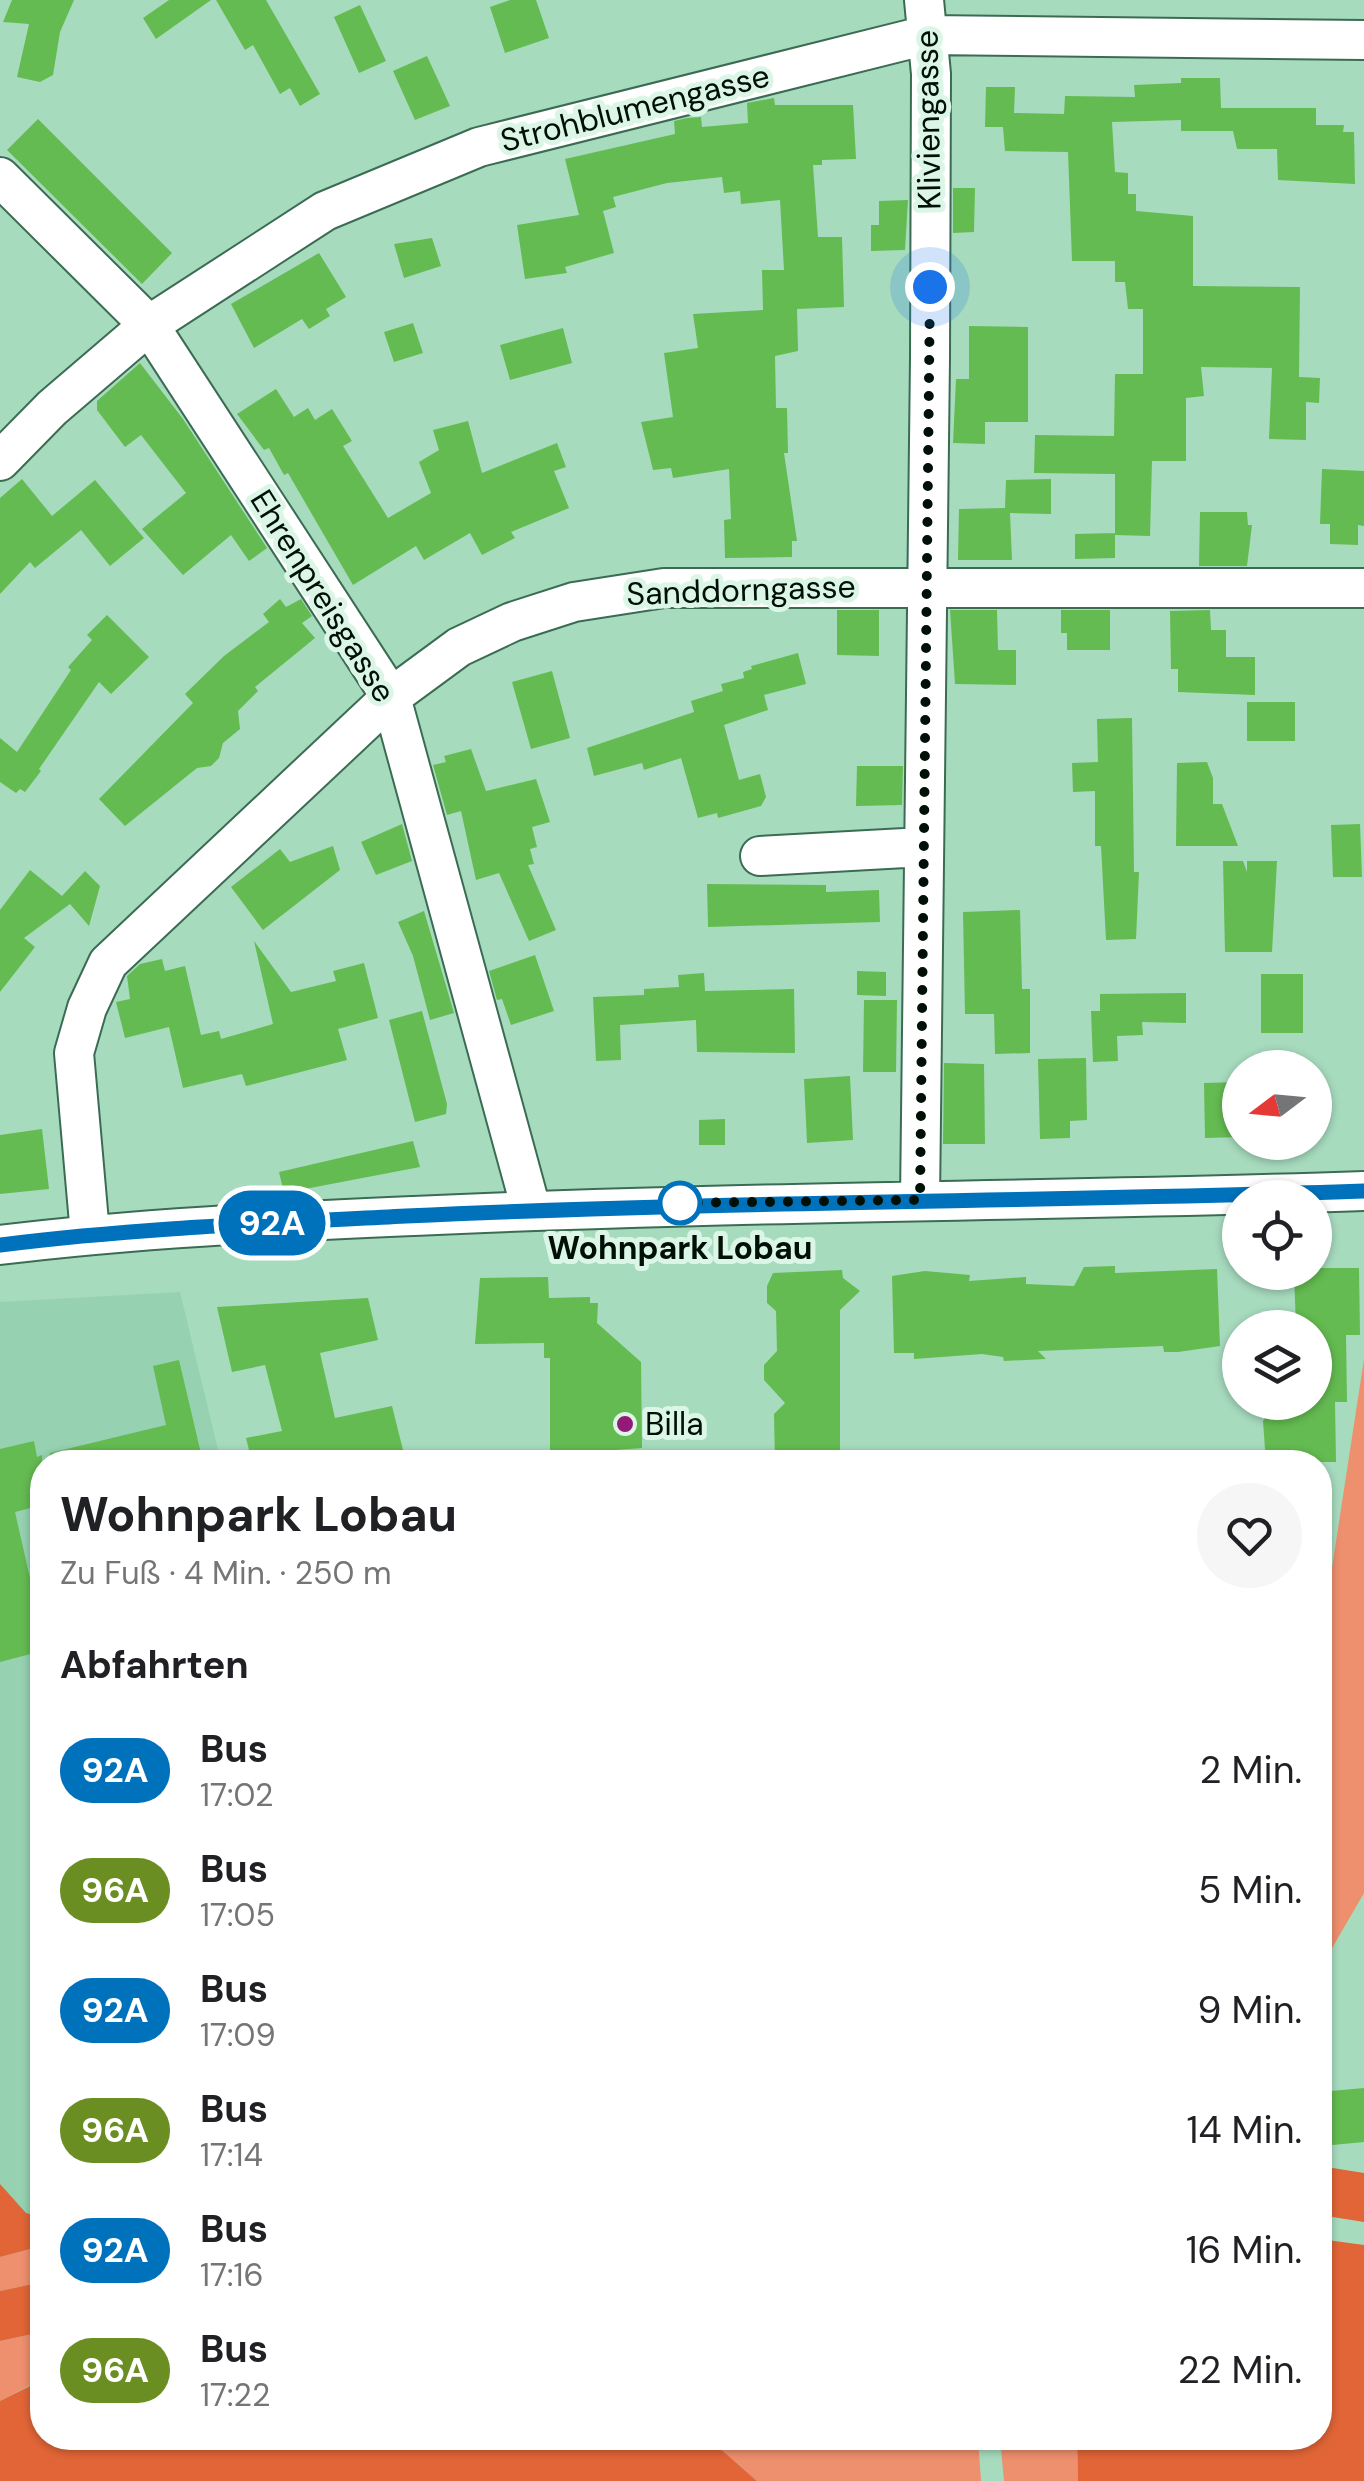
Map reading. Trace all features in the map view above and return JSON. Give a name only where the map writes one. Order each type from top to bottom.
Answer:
[{"type":"street","name":"Strohblumengasse","points":[[0,461],[52,408],[149,325],[325,211],[479,147],[926,17],[1364,40]]},
{"type":"street","name":"Kliviengasse","points":[[920,1200],[928,585],[926,17]]},
{"type":"street","name":"Ehrenpreisgasse","points":[[0,177],[149,325],[391,696],[532,1209]]},
{"type":"street","name":"Sanddorngasse","points":[[90,1234],[74,1053],[87,1008],[108,963],[391,696],[459,647],[512,622],[616,592],[928,585],[1364,588]]},
{"type":"street","points":[[760,856],[922,847]]},
{"type":"street","points":[[0,1245],[90,1234],[532,1209],[920,1200],[1049,1202],[1364,1191]]},
{"type":"shaded area","points":[[180,1292],[218,1450],[30,1450],[30,2223],[0,2228],[0,1302]]},
{"type":"shaded area","points":[[1364,1359],[1364,1893],[1332,1948],[1332,1568]]},
{"type":"shaded area","points":[[1332,2168],[1364,2173],[1364,2222],[1332,2217]]},
{"type":"shaded area","points":[[0,2184],[30,2214],[30,2249],[0,2257]]},
{"type":"shaded area","points":[[1332,2241],[1364,2245],[1364,2481],[1078,2481],[1077,2450],[1332,2450]]},
{"type":"shaded area","points":[[30,2249],[30,2285],[0,2291],[0,2257]]},
{"type":"shaded area","points":[[30,2285],[30,2335],[0,2341],[0,2291]]},
{"type":"shaded area","points":[[30,2335],[30,2385],[0,2401],[0,2341]]},
{"type":"shaded area","points":[[30,2386],[30,2450],[722,2450],[757,2481],[0,2481],[0,2401]]},
{"type":"shaded area","points":[[722,2450],[979,2450],[981,2481],[757,2481]]},
{"type":"shaded area","points":[[1001,2450],[1077,2450],[1078,2481],[1004,2481]]},
{"type":"building","points":[[12,0],[74,0],[60,32],[53,75],[40,82],[17,77],[29,24],[3,22]]},
{"type":"building","points":[[169,0],[211,0],[156,39],[143,18]]},
{"type":"building","points":[[216,0],[266,0],[320,94],[300,106],[290,88],[280,94],[253,45],[245,50]]},
{"type":"building","points":[[510,0],[536,0],[549,38],[505,53],[490,7]]},
{"type":"building","points":[[360,5],[386,61],[359,73],[334,17]]},
{"type":"building","points":[[427,56],[450,106],[415,120],[393,71]]},
{"type":"building","points":[[1181,78],[1220,78],[1221,108],[1316,108],[1316,125],[1344,125],[1343,132],[1354,132],[1355,184],[1278,180],[1277,149],[1237,149],[1233,131],[1181,131],[1181,120],[1112,122],[1115,172],[1128,173],[1128,194],[1136,194],[1136,211],[1193,216],[1193,286],[1300,287],[1299,377],[1320,378],[1319,403],[1306,402],[1306,440],[1269,439],[1272,368],[1201,367],[1204,396],[1186,398],[1186,461],[1152,461],[1150,536],[1115,535],[1115,474],[1034,473],[1035,435],[1114,436],[1115,374],[1143,374],[1143,309],[1128,309],[1125,282],[1115,282],[1115,261],[1072,261],[1068,152],[1005,151],[1003,127],[985,127],[986,87],[1015,87],[1014,113],[1064,114],[1065,96],[1135,97],[1134,85],[1181,83]]},
{"type":"building","points":[[774,98],[775,105],[853,105],[856,159],[822,160],[822,165],[813,165],[818,237],[842,237],[844,307],[797,309],[798,351],[775,356],[776,408],[787,408],[788,453],[784,453],[797,541],[792,541],[792,557],[725,558],[724,520],[731,519],[729,469],[673,478],[671,468],[653,470],[641,422],[673,417],[664,353],[698,348],[693,314],[763,310],[762,270],[784,270],[780,200],[741,204],[740,191],[724,193],[722,177],[667,183],[613,197],[616,207],[603,211],[614,253],[565,267],[567,273],[525,279],[517,225],[579,215],[565,159],[675,134],[674,121],[687,118],[701,117],[702,127],[748,123],[747,103]]},
{"type":"building","points":[[38,119],[172,253],[142,284],[7,150]]},
{"type":"building","points":[[953,188],[975,188],[974,232],[953,233]]},
{"type":"building","points":[[908,200],[905,250],[871,251],[871,225],[879,225],[879,201]]},
{"type":"building","points":[[432,238],[441,266],[404,278],[394,244]]},
{"type":"building","points":[[319,253],[346,297],[326,309],[330,316],[309,329],[302,319],[254,348],[231,304]]},
{"type":"building","points":[[413,323],[423,353],[394,362],[384,332]]},
{"type":"building","points":[[969,326],[1028,327],[1028,422],[985,422],[985,444],[953,443],[956,379],[969,379]]},
{"type":"building","points":[[563,328],[572,363],[510,380],[500,345]]},
{"type":"building","points":[[140,363],[183,419],[267,548],[249,561],[231,535],[183,575],[142,529],[186,493],[141,435],[125,447],[97,410],[97,401]]},
{"type":"building","points":[[276,389],[294,417],[308,408],[315,420],[332,409],[352,441],[343,446],[388,518],[431,493],[419,462],[439,450],[433,430],[468,421],[482,473],[557,443],[566,467],[554,471],[569,508],[511,532],[515,538],[482,555],[470,533],[424,560],[416,546],[353,585],[288,473],[284,475],[269,448],[264,450],[237,414]]},
{"type":"building","points":[[1322,469],[1364,471],[1364,526],[1358,525],[1358,545],[1330,544],[1330,524],[1320,524]]},
{"type":"building","points":[[22,479],[52,516],[95,480],[144,538],[110,566],[81,530],[35,568],[30,562],[0,594],[0,498]]},
{"type":"building","points":[[1051,479],[1051,514],[1010,513],[1012,560],[958,560],[959,509],[1005,508],[1006,480]]},
{"type":"building","points":[[1200,512],[1247,512],[1248,525],[1252,525],[1247,566],[1199,566]]},
{"type":"building","points":[[1115,533],[1115,558],[1075,559],[1075,534]]},
{"type":"building","points":[[280,599],[286,607],[301,599],[312,616],[302,623],[315,638],[255,687],[258,691],[238,711],[240,729],[223,743],[219,758],[211,766],[197,768],[125,826],[99,799],[193,703],[185,694],[224,656],[269,622],[263,614]]},
{"type":"building","points":[[837,610],[879,610],[879,656],[837,655]]},
{"type":"building","points":[[950,610],[997,610],[998,650],[1016,650],[1016,685],[955,684]]},
{"type":"building","points":[[1061,610],[1110,610],[1110,650],[1067,650],[1067,633],[1061,633]]},
{"type":"building","points":[[1210,610],[1211,630],[1226,630],[1226,657],[1255,657],[1255,695],[1178,692],[1178,669],[1171,669],[1170,611]]},
{"type":"building","points":[[107,615],[149,657],[111,694],[99,682],[41,771],[25,792],[20,789],[16,793],[0,782],[0,738],[17,752],[71,670],[68,667],[92,640],[87,635]]},
{"type":"building","points":[[798,653],[806,684],[764,695],[768,710],[724,725],[739,780],[760,774],[766,797],[761,806],[718,818],[717,813],[698,818],[681,758],[644,770],[642,763],[594,776],[587,748],[694,712],[691,701],[723,691],[721,684],[744,678],[743,672],[751,666]]},
{"type":"building","points":[[552,671],[570,738],[531,749],[512,682]]},
{"type":"building","points":[[1247,702],[1295,702],[1295,741],[1247,741]]},
{"type":"building","points":[[1132,718],[1134,872],[1139,872],[1136,939],[1106,940],[1101,846],[1095,846],[1095,791],[1073,792],[1072,763],[1098,762],[1097,719]]},
{"type":"building","points":[[471,749],[486,791],[536,779],[550,822],[532,827],[537,847],[530,849],[534,864],[528,865],[556,930],[529,941],[499,873],[476,880],[461,811],[447,815],[433,765],[446,762],[444,756]]},
{"type":"building","points":[[1207,762],[1213,778],[1213,804],[1222,804],[1238,846],[1176,846],[1177,763]]},
{"type":"building","points":[[857,766],[903,766],[902,805],[856,806]]},
{"type":"building","points":[[402,824],[412,861],[376,875],[361,842]]},
{"type":"building","points":[[1360,824],[1362,877],[1333,877],[1331,825]]},
{"type":"building","points":[[333,846],[340,870],[263,930],[231,887],[280,849],[290,862]]},
{"type":"building","points":[[1223,861],[1243,861],[1247,872],[1247,861],[1277,861],[1272,952],[1225,952]]},
{"type":"building","points":[[30,870],[62,896],[85,871],[100,886],[89,926],[70,904],[24,938],[35,947],[0,992],[0,910]]},
{"type":"building","points":[[707,884],[826,885],[826,892],[879,890],[880,922],[708,927]]},
{"type":"building","points":[[1020,910],[1022,989],[1030,989],[1030,1053],[995,1054],[994,1014],[965,1014],[963,912]]},
{"type":"building","points":[[424,911],[454,1013],[430,1020],[413,956],[398,922]]},
{"type":"building","points":[[254,941],[291,992],[336,981],[333,971],[364,963],[378,1018],[338,1029],[347,1060],[246,1086],[242,1074],[183,1088],[169,1027],[125,1038],[116,1002],[130,999],[127,976],[140,964],[162,959],[165,971],[185,966],[201,1035],[219,1031],[221,1039],[273,1024]]},
{"type":"building","points":[[535,955],[554,1011],[511,1025],[502,999],[497,1000],[489,971]]},
{"type":"building","points":[[857,971],[886,972],[886,996],[857,995]]},
{"type":"building","points":[[704,973],[705,991],[794,989],[795,1053],[697,1052],[696,1020],[620,1025],[621,1060],[596,1061],[593,997],[644,995],[644,989],[679,987],[678,975]]},
{"type":"building","points":[[1261,974],[1303,974],[1303,1033],[1261,1033]]},
{"type":"building","points":[[1186,993],[1186,1023],[1142,1022],[1143,1035],[1117,1036],[1118,1061],[1093,1062],[1091,1011],[1100,1011],[1100,994]]},
{"type":"building","points":[[864,1000],[897,1000],[896,1072],[863,1072]]},
{"type":"building","points":[[422,1011],[447,1104],[446,1114],[415,1122],[389,1020]]},
{"type":"building","points":[[1086,1058],[1087,1120],[1070,1121],[1070,1138],[1040,1139],[1038,1059]]},
{"type":"building","points":[[944,1063],[984,1064],[985,1144],[943,1144]]},
{"type":"building","points":[[850,1076],[853,1140],[807,1143],[804,1079]]},
{"type":"building","points":[[1222,1082],[1222,1138],[1205,1138],[1204,1083]]},
{"type":"building","points":[[725,1119],[725,1145],[699,1145],[699,1120]]},
{"type":"building","points":[[42,1129],[49,1189],[0,1194],[0,1135]]},
{"type":"building","points":[[413,1141],[420,1167],[284,1193],[279,1172]]},
{"type":"building","points":[[1115,1266],[1115,1273],[1217,1269],[1220,1346],[1178,1352],[1164,1352],[1163,1346],[1038,1351],[1046,1359],[1004,1361],[1003,1357],[982,1354],[914,1359],[914,1353],[894,1353],[892,1276],[925,1271],[970,1275],[969,1281],[1026,1277],[1026,1284],[1074,1286],[1084,1267]]},
{"type":"building","points":[[1332,1268],[1359,1268],[1360,1335],[1346,1335],[1347,1402],[1332,1402],[1332,1310],[1295,1310],[1295,1290],[1332,1290]]},
{"type":"building","points":[[842,1270],[843,1278],[860,1291],[840,1310],[840,1450],[775,1450],[774,1414],[785,1403],[764,1380],[764,1365],[777,1351],[776,1311],[767,1303],[767,1286],[773,1273]]},
{"type":"building","points":[[548,1277],[549,1298],[590,1297],[590,1303],[598,1303],[597,1323],[641,1362],[642,1448],[550,1450],[550,1358],[544,1358],[544,1343],[475,1344],[480,1278]]},
{"type":"building","points":[[368,1298],[378,1340],[320,1353],[335,1418],[392,1406],[403,1450],[249,1450],[246,1438],[282,1431],[265,1365],[232,1372],[217,1307]]},
{"type":"building","points":[[179,1360],[200,1450],[62,1450],[166,1425],[153,1366]]},
{"type":"building","points":[[1335,1402],[1336,1462],[1332,1462],[1332,1450],[1265,1449],[1264,1420],[1332,1420]]},
{"type":"building","points":[[34,1441],[36,1450],[30,1450],[30,1508],[15,1512],[30,1578],[30,1654],[0,1662],[0,1449]]},
{"type":"building","points":[[1364,2088],[1364,2142],[1332,2145],[1332,2091]]},
{"type":"bus line","name":"92A","points":[[0,1245],[90,1234],[702,1202],[1049,1202],[1364,1191]]},
{"type":"place","name":"Wohnpark Lobau","points":[[680,1203]]},
{"type":"place","name":"Billa","points":[[625,1424]]},
{"type":"route","points":[[680,1203],[920,1200],[930,287]]}]
